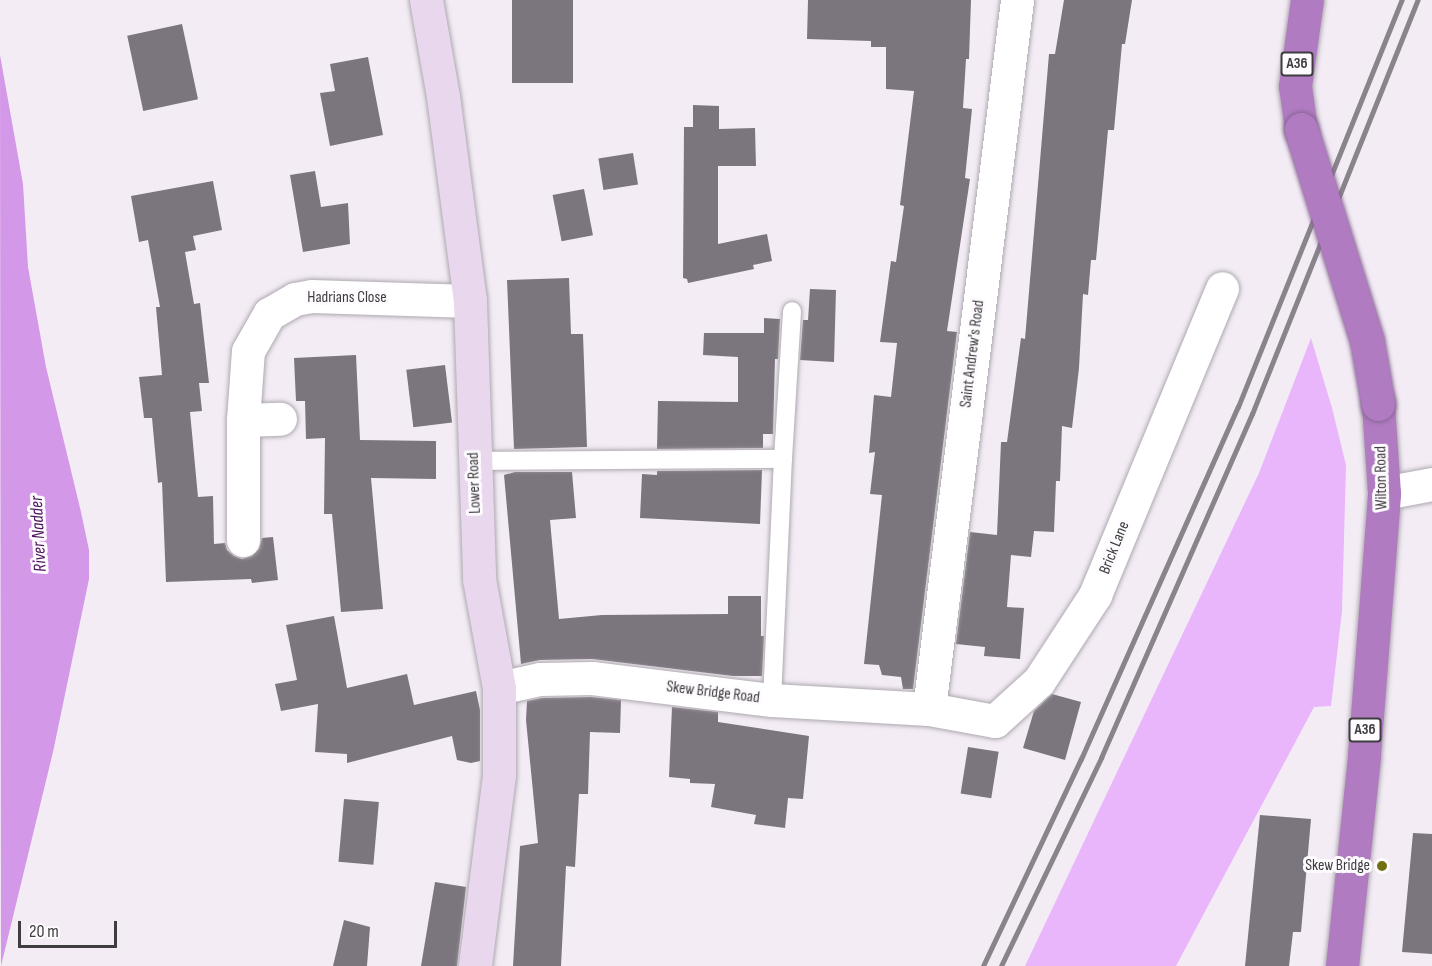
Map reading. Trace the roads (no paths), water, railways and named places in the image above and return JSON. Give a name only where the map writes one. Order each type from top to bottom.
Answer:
[{"type":"highway","name":"Wilton Road","points":[[1307,0],[1295,86],[1301,129],[1366,341],[1378,404],[1384,493],[1364,755],[1342,966]]},
{"type":"street","name":"Lower Road","points":[[426,0],[443,96],[470,301],[473,461],[479,579],[500,688],[499,776],[475,966]]},
{"type":"street","name":"Saint Andrew's Road","points":[[929,709],[1017,0]]},
{"type":"street","name":"Brick Lane","points":[[929,709],[995,721],[1039,681],[1095,595],[1222,288]]},
{"type":"street","name":"Hadrians Close","points":[[243,540],[243,420],[248,351],[269,314],[295,299],[312,296],[470,301]]},
{"type":"street","points":[[243,420],[280,419]]},
{"type":"street","points":[[1384,493],[1432,484]]},
{"type":"street","name":"Skew Bridge Road","points":[[500,688],[540,679],[592,678],[772,700],[929,709]]},
{"type":"lane","points":[[772,700],[792,311]]},
{"type":"lane","points":[[473,461],[783,459]]},
{"type":"water","name":"River Nadder","points":[[0,55],[23,184],[28,267],[46,367],[89,550],[89,579],[53,752],[1,966]]},
{"type":"railway","points":[[983,966],[1081,759],[1238,407],[1402,0]]},
{"type":"railway","points":[[1001,966],[1101,758],[1252,414],[1418,0]]},
{"type":"place","name":"Skew Bridge","points":[[1382,866]]}]
